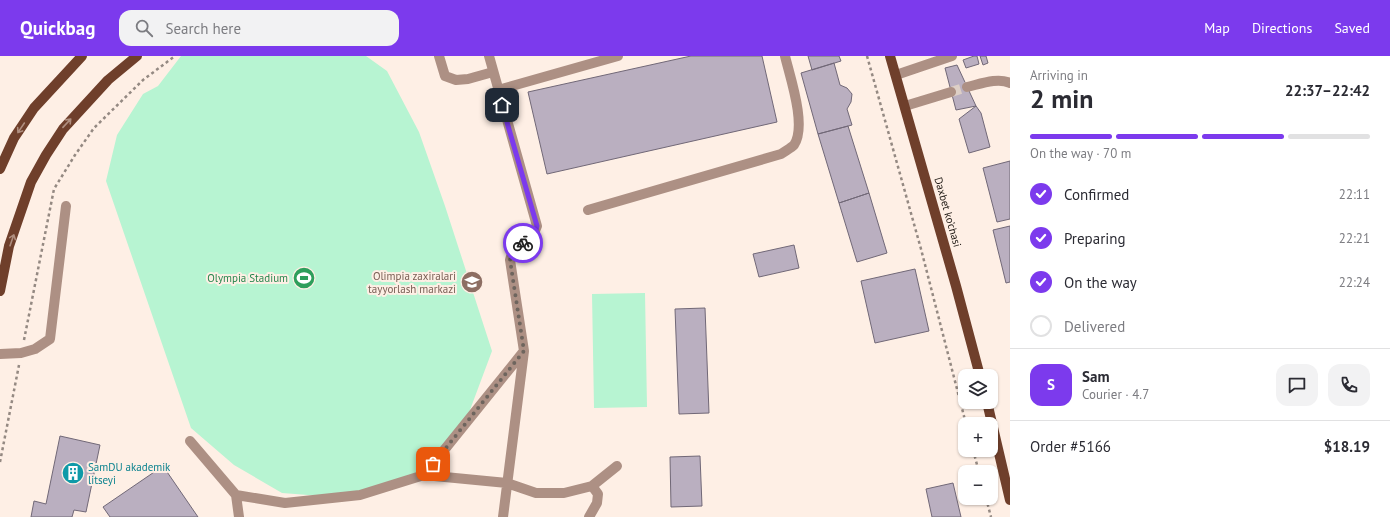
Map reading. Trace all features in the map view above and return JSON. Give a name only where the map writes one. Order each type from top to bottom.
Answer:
[{"type":"main road","points":[[0,167],[14,138],[34,108],[82,56]]},
{"type":"main road","points":[[0,291],[10,246],[31,182],[46,155],[63,129],[108,80],[137,56]]},
{"type":"main road","name":"Daxbet ko'chasi","points":[[890,56],[978,369]]},
{"type":"main road","points":[[989,409],[1010,500]]},
{"type":"street","points":[[440,56],[445,76],[456,80],[493,72]]},
{"type":"street","points":[[489,56],[537,226],[535,234],[515,248],[512,252],[510,260],[524,351],[503,517]]},
{"type":"street","points":[[498,90],[618,56]]},
{"type":"street","points":[[588,210],[781,154],[793,146],[798,136],[799,118],[785,56]]},
{"type":"street","points":[[896,75],[952,56]]},
{"type":"street","points":[[967,87],[996,80],[1010,83]]},
{"type":"street","points":[[905,106],[951,92]]},
{"type":"street","points":[[0,354],[21,354],[35,350],[50,339],[66,206]]},
{"type":"street","points":[[424,476],[524,351]]},
{"type":"street","points":[[190,441],[236,495],[239,517]]},
{"type":"street","points":[[236,495],[285,503],[360,495],[424,476],[507,483],[536,493],[564,493],[592,486],[617,466]]},
{"type":"street","points":[[589,517],[597,503],[598,494],[592,486]]},
{"type":"path","points":[[867,56],[921,249],[964,417]]},
{"type":"path","points":[[988,505],[991,517]]},
{"type":"green space","name":"Olympia Stadium","points":[[181,56],[366,56],[387,71],[419,132],[445,206],[492,351],[464,426],[423,472],[347,498],[282,493],[234,465],[191,428],[106,181],[117,135],[143,94],[158,86]]},
{"type":"green space","points":[[645,293],[647,407],[594,408],[592,294]]},
{"type":"building","points":[[691,56],[762,56],[777,122],[547,174],[528,92]]},
{"type":"building","points":[[808,56],[839,56],[841,61],[812,70]]},
{"type":"building","points":[[977,56],[979,64],[966,68],[963,60]]},
{"type":"building","points":[[980,56],[986,56],[988,63],[983,65]]},
{"type":"building","points":[[834,63],[840,85],[847,88],[852,94],[851,102],[847,109],[852,125],[818,134],[801,73]]},
{"type":"building","points":[[957,65],[976,106],[956,110],[945,68]]},
{"type":"building","points":[[976,106],[981,113],[990,147],[969,153],[959,119]]},
{"type":"building","points":[[848,126],[869,193],[839,203],[818,134]]},
{"type":"building","points":[[1010,161],[1010,219],[997,222],[983,168]]},
{"type":"building","points":[[869,193],[887,253],[857,262],[839,203]]},
{"type":"building","points":[[1010,226],[1010,282],[1006,283],[993,230]]},
{"type":"building","points":[[794,245],[799,268],[759,277],[753,254]]},
{"type":"building","points":[[915,269],[929,331],[875,343],[861,281]]},
{"type":"building","points":[[705,308],[709,413],[679,414],[675,309]]},
{"type":"building","name":"SamDU akademik litseyi","points":[[60,436],[100,445],[86,512],[74,510],[72,517],[31,517],[34,501],[46,504]]},
{"type":"building","points":[[700,456],[702,506],[671,507],[670,457]]},
{"type":"building","name":"SamDU akademik litseyi","points":[[163,466],[198,517],[110,517],[103,507]]},
{"type":"building","points":[[953,483],[961,517],[932,517],[926,489]]},
{"type":"tunnel","points":[[951,92],[967,87]]},
{"type":"way so far","points":[[433,464],[524,351],[510,260],[512,252],[515,248],[523,243]]},
{"type":"place","name":"Olympia Stadium","points":[[304,278]]},
{"type":"place","name":"Olimpia zaxiralari tayyorlash markazi","points":[[472,282]]},
{"type":"place","name":"SamDU akademik litseyi","points":[[73,473]]},
{"type":"route","points":[[502,105],[537,226],[535,234],[523,243]]}]
